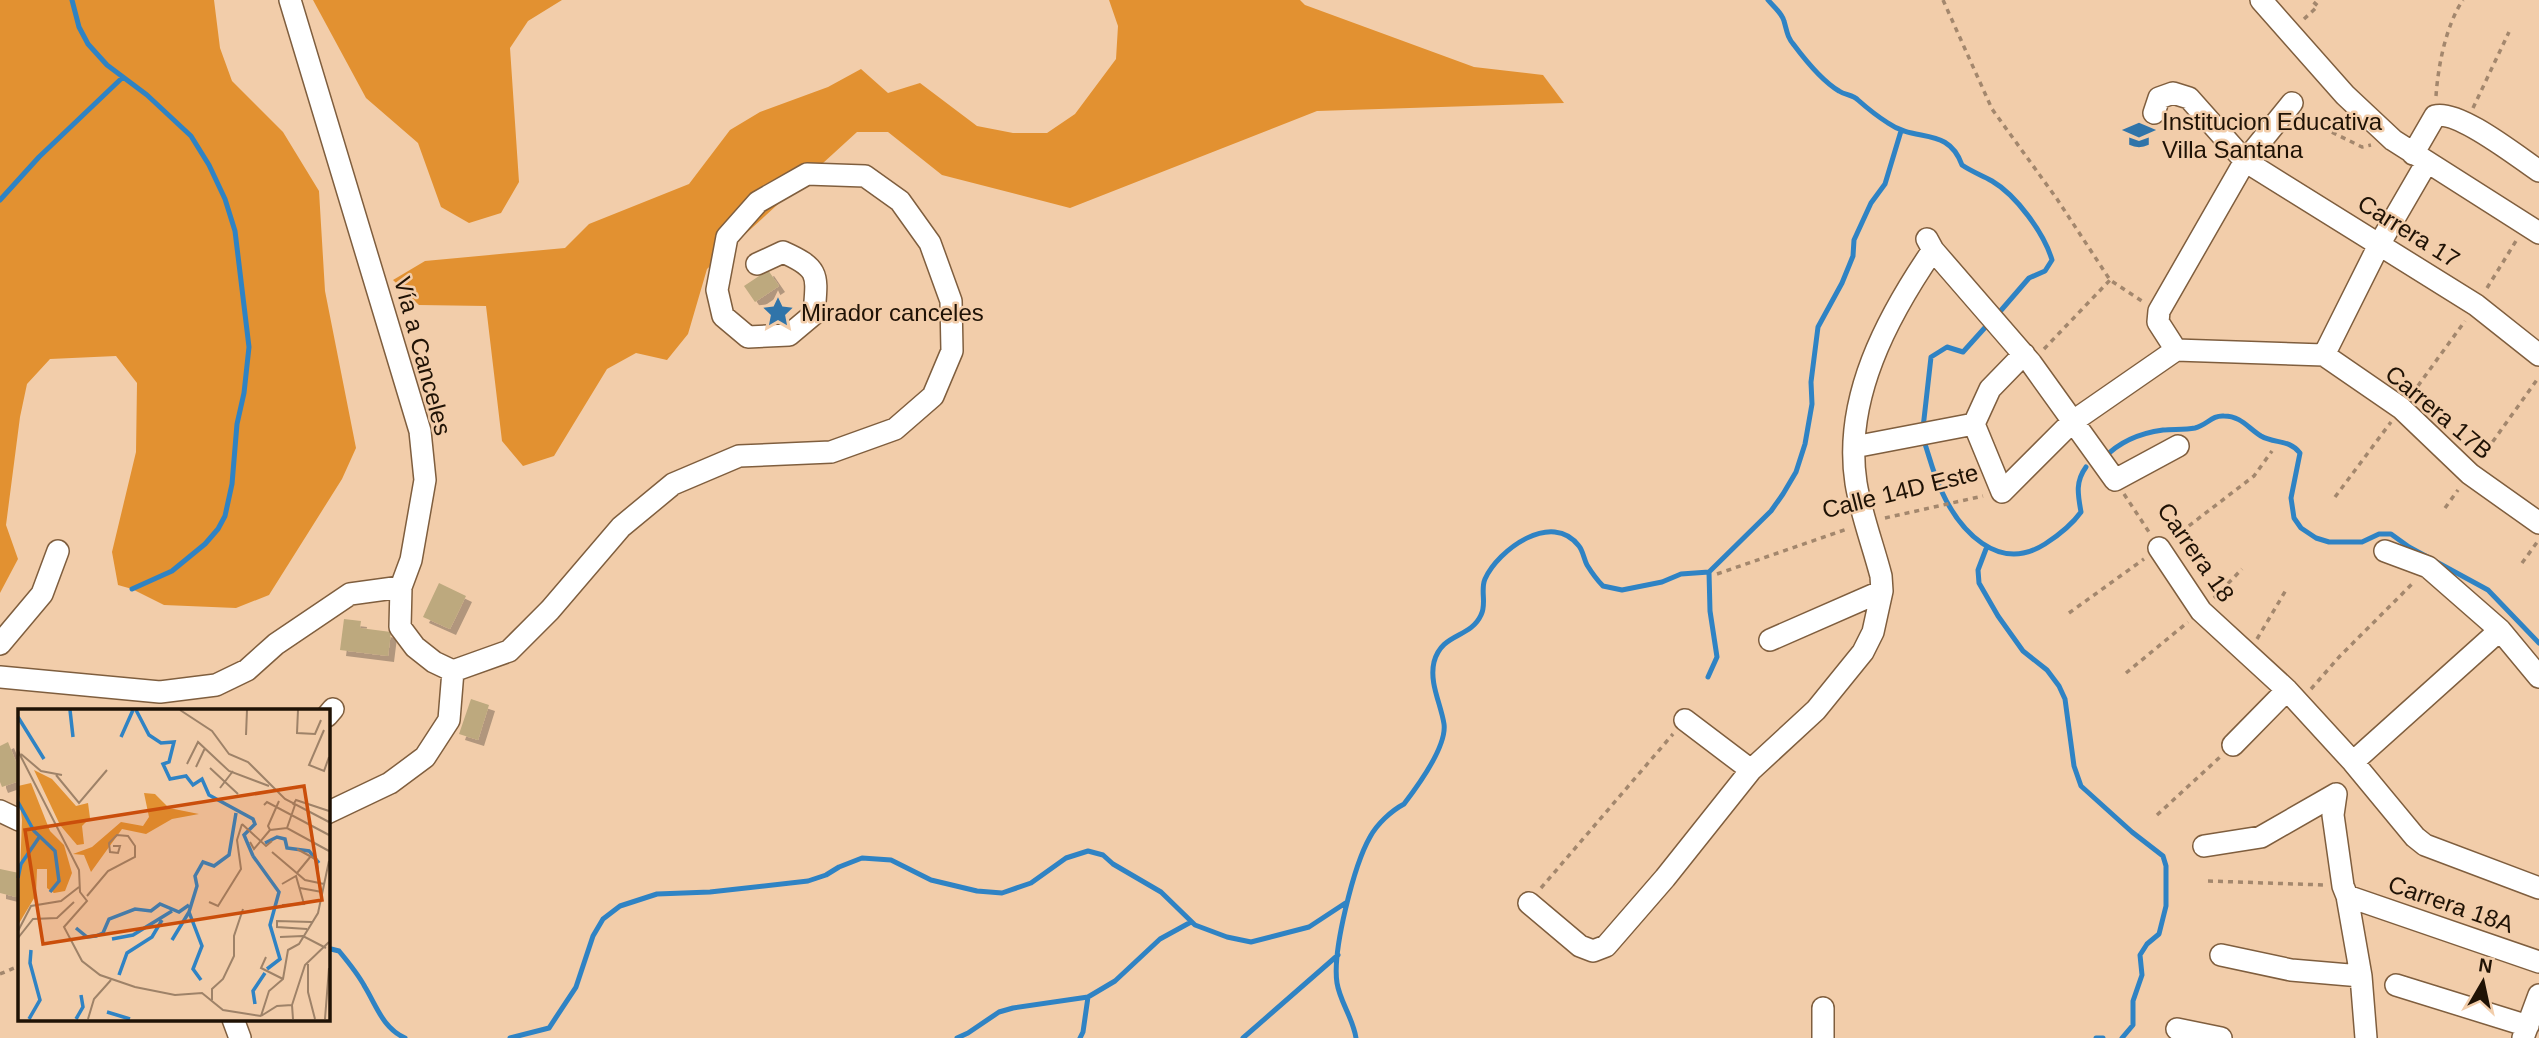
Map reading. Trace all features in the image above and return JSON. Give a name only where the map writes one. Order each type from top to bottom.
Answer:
[{"type":"street","name":"Vía a Canceles","points":[[290,0],[420,431],[425,480],[411,559],[401,587],[400,627],[415,647],[434,663],[453,671]]},
{"type":"street","points":[[2261,0],[2344,95],[2393,140],[2533,229]]},
{"type":"street","name":"Carrera 17","points":[[2154,113],[2159,98],[2173,93],[2189,98],[2245,160],[2476,305],[2539,355]]},
{"type":"street","points":[[2290,106],[2245,160],[2158,311],[2158,322],[2176,350],[2324,355],[2420,158],[2435,116],[2444,113],[2466,122],[2539,171]]},
{"type":"street","points":[[329,812],[390,783],[425,757],[449,720],[453,671],[509,652],[550,610],[621,527],[673,484],[739,456],[831,453],[895,429],[933,396],[952,351],[951,301],[930,243],[900,201],[865,176],[807,174],[758,202],[727,237],[717,290],[723,316],[748,337],[789,335],[814,314],[817,279],[806,262],[783,252],[757,264]]},
{"type":"street","points":[[1528,903],[1580,946],[1593,951],[1606,946],[1665,878],[1751,770],[1816,710],[1863,652],[1873,632],[1882,591],[1881,576],[1856,484],[1854,447],[1863,386],[1896,308],[1929,244],[2027,359],[2115,480],[2178,446]]},
{"type":"street","name":"Calle 14D Este","points":[[2002,492],[2071,422],[2176,350]]},
{"type":"street","name":"Carrera 17B","points":[[2324,355],[2401,408],[2470,474],[2539,523]]},
{"type":"street","points":[[2002,492],[1974,424],[1990,389],[2027,359]]},
{"type":"street","points":[[1854,447],[1974,424]]},
{"type":"street","name":"Carrera 18","points":[[2159,548],[2201,611],[2292,697],[2353,762],[2415,837],[2425,845],[2539,888]]},
{"type":"street","points":[[0,644],[42,594],[58,551]]},
{"type":"street","points":[[2385,551],[2428,567],[2500,630],[2539,677]]},
{"type":"street","points":[[0,677],[160,692],[216,685],[247,670],[276,645],[350,594],[401,587]]},
{"type":"street","points":[[1770,640],[1882,591]]},
{"type":"street","points":[[2353,762],[2500,630]]},
{"type":"street","points":[[2233,745],[2292,697]]},
{"type":"street","points":[[1685,720],[1751,770]]},
{"type":"street","points":[[2204,846],[2261,837],[2336,794],[2333,815],[2361,976],[2366,1038]]},
{"type":"street","points":[[0,811],[18,820]]},
{"type":"street","name":"Carrera 18A","points":[[2345,891],[2539,962]]},
{"type":"street","points":[[2221,955],[2291,970],[2361,976]]},
{"type":"street","points":[[2396,985],[2526,1032],[2539,995]]},
{"type":"street","points":[[1823,1008],[1823,1038]]},
{"type":"street","points":[[233,1020],[240,1038]]},
{"type":"street","points":[[2177,1029],[2221,1038]]},
{"type":"path","points":[[1943,0],[1992,109],[2057,199],[2110,280],[2158,311]]},
{"type":"path","points":[[2289,33],[2318,6],[2311,0]]},
{"type":"path","points":[[2435,116],[2437,71],[2456,10],[2463,0]]},
{"type":"path","points":[[2466,122],[2508,33]]},
{"type":"path","points":[[2290,106],[2362,148],[2393,140]]},
{"type":"path","points":[[2335,497],[2533,229]]},
{"type":"path","points":[[2027,359],[2110,280]]},
{"type":"path","points":[[2445,508],[2539,377]]},
{"type":"path","points":[[2069,613],[2254,476],[2272,451]]},
{"type":"path","name":"Carrera 18","points":[[2115,480],[2159,548]]},
{"type":"path","name":"Calle 14D Este","points":[[1717,574],[1867,522],[2002,492]]},
{"type":"path","points":[[2522,563],[2539,539]]},
{"type":"path","points":[[2292,697],[2340,656],[2428,567]]},
{"type":"path","points":[[2248,656],[2286,590]]},
{"type":"path","points":[[1528,903],[1685,720]]},
{"type":"path","points":[[2157,815],[2233,745]]},
{"type":"path","points":[[2208,881],[2345,891]]},
{"type":"path","points":[[0,974],[18,966]]},
{"type":"shaded area","points":[[0,0],[214,0],[220,48],[232,81],[283,132],[319,191],[325,291],[356,448],[342,479],[269,595],[236,608],[164,605],[118,585],[112,552],[136,452],[137,383],[116,356],[50,359],[27,384],[6,525],[18,559],[0,593]]},
{"type":"shaded area","points":[[313,0],[562,0],[528,21],[510,48],[519,182],[501,213],[469,223],[441,207],[418,143],[366,98]]},
{"type":"shaded area","points":[[1109,0],[1300,0],[1305,5],[1474,67],[1543,75],[1564,103],[1317,111],[1070,208],[942,175],[888,132],[857,132],[707,269],[688,334],[667,360],[636,353],[607,369],[554,456],[523,466],[502,441],[486,306],[419,305],[393,280],[425,261],[565,248],[589,224],[689,184],[730,130],[760,112],[828,87],[861,69],[888,93],[920,83],[977,126],[1013,133],[1047,133],[1075,114],[1116,59],[1118,26]]},
{"type":"building","points":[[768,270],[779,286],[755,302],[744,286]]},
{"type":"building","points":[[439,583],[466,596],[450,629],[423,617]]},
{"type":"building","points":[[344,619],[361,621],[360,628],[391,632],[388,656],[340,650]]},
{"type":"building","points":[[471,699],[489,705],[478,740],[459,734]]},
{"type":"building","points":[[8,742],[18,767],[18,781],[2,787],[0,782],[0,746]]},
{"type":"building","points":[[0,869],[18,873],[16,897],[0,893]]},
{"type":"waterway","points":[[72,0],[79,27],[88,44],[107,65],[147,95],[191,136],[209,165],[225,199],[235,231],[249,347],[244,393],[237,424],[232,484],[225,516],[205,544],[172,571],[132,589]]},
{"type":"waterway","points":[[1768,0],[1781,15],[1792,42],[1826,82],[1856,98],[1880,118],[1899,129],[1940,140],[1948,145],[1962,165],[2001,187],[2028,216],[2043,238],[2052,260],[2045,271],[2029,278],[1997,315]]},
{"type":"waterway","points":[[0,200],[39,157],[123,77]]},
{"type":"waterway","points":[[1356,1038],[1337,983],[1341,930],[1357,867],[1370,837],[1385,818],[1404,804],[1430,766],[1441,743],[1444,724],[1433,678],[1438,652],[1449,640],[1476,623],[1483,611],[1485,579],[1501,557],[1527,538],[1555,532],[1568,536],[1582,550],[1587,565],[1603,586],[1622,590],[1662,582],[1681,574],[1709,572],[1771,511],[1796,472],[1805,444],[1812,404],[1811,382],[1818,327],[1842,283],[1853,256],[1854,240],[1871,203],[1885,184],[1901,131]]},
{"type":"waterway","points":[[1923,428],[1931,357],[1947,347],[1963,352],[1990,322]]},
{"type":"waterway","points":[[2104,458],[2123,443],[2147,433],[2195,428],[2220,416],[2235,418],[2261,436],[2287,444],[2300,453],[2291,498],[2294,518],[2301,528],[2316,538],[2329,542],[2362,542],[2379,534],[2391,534],[2409,547],[2488,590],[2539,643]]},
{"type":"waterway","points":[[1923,438],[1938,484],[1958,520],[1982,543],[1996,551],[2011,554],[2028,552],[2045,544],[2077,517],[2081,512],[2079,483],[2086,467]]},
{"type":"waterway","points":[[1986,549],[1978,570],[1979,583],[2023,651],[2047,670],[2059,686],[2065,699],[2074,766],[2081,786],[2163,856],[2166,866],[2166,906],[2159,934],[2147,944],[2140,955],[2142,975],[2133,1001],[2133,1025],[2122,1038]]},
{"type":"waterway","points":[[1708,677],[1717,657],[1710,611],[1709,572]]},
{"type":"waterway","points":[[510,1038],[549,1028],[576,987],[593,936],[603,919],[620,906],[657,894],[710,892],[808,881],[862,858],[891,860],[931,880],[977,891],[1002,893],[1031,883],[1066,858],[1088,851],[1103,855],[1113,864],[1161,892],[1195,925],[1227,937],[1251,942],[1309,927],[1347,902]]},
{"type":"waterway","points":[[957,1038],[999,1012],[1088,997],[1115,981],[1160,939],[1191,922]]},
{"type":"waterway","points":[[329,948],[339,951],[386,1023],[405,1038]]},
{"type":"waterway","points":[[1243,1038],[1338,955]]},
{"type":"waterway","points":[[1080,1038],[1088,997]]},
{"type":"waterway","points":[[2096,1038],[2103,1038]]},
{"type":"place","name":"Institucion Educativa Villa Santana","points":[[2139,135]]},
{"type":"place","name":"Mirador canceles","points":[[778,312]]}]
